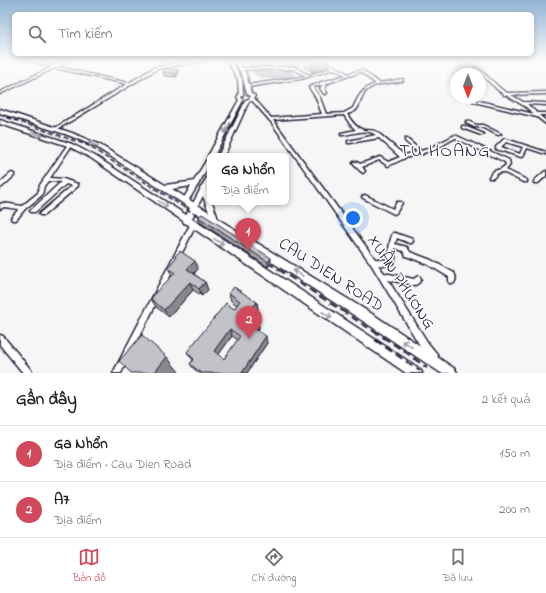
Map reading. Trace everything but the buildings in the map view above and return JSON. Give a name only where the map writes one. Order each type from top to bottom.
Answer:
[{"type":"highway","name":"CAU DIEN ROAD","points":[[0,111],[56,129],[98,146],[451,373]]},
{"type":"highway","name":"CAU DIEN ROAD","points":[[0,122],[70,145],[93,157],[416,373]]},
{"type":"highway","points":[[164,188],[196,183]]},
{"type":"highway","points":[[204,188],[207,199]]},
{"type":"highway","points":[[178,214],[185,201]]},
{"type":"highway","points":[[208,205],[215,220]]},
{"type":"highway","points":[[190,223],[194,207]]},
{"type":"main road","points":[[213,153],[241,97],[240,78]]},
{"type":"main road","points":[[222,153],[250,98],[245,78]]},
{"type":"main road","points":[[241,97],[250,98]]},
{"type":"main road","points":[[185,201],[207,164]]},
{"type":"main road","points":[[194,207],[207,182]]},
{"type":"main road","points":[[402,364],[412,373]]},
{"type":"street","points":[[0,93],[31,78]]},
{"type":"street","points":[[105,78],[129,84]]},
{"type":"street","points":[[56,129],[138,78]]},
{"type":"street","points":[[248,86],[294,78]]},
{"type":"street","points":[[324,115],[318,98],[311,87],[336,78]]},
{"type":"street","points":[[371,78],[378,84]]},
{"type":"street","points":[[488,78],[505,94],[522,103],[546,123]]},
{"type":"street","points":[[270,119],[345,114],[355,109],[362,92],[370,85],[402,80]]},
{"type":"street","points":[[321,83],[325,85],[322,88],[325,92]]},
{"type":"street","points":[[505,94],[546,93]]},
{"type":"street","name":"XUÂN PHƯƠNG","points":[[250,98],[270,119],[373,262],[425,346],[440,366]]},
{"type":"street","points":[[500,102],[501,107]]},
{"type":"street","points":[[522,103],[546,104]]},
{"type":"street","points":[[486,104],[537,115],[546,114]]},
{"type":"street","points":[[345,114],[348,121],[360,130]]},
{"type":"street","points":[[467,122],[475,126],[482,126],[499,134]]},
{"type":"street","points":[[463,127],[482,134]]},
{"type":"street","points":[[342,134],[360,130],[372,131],[380,136],[403,157]]},
{"type":"street","points":[[473,130],[491,130]]},
{"type":"street","points":[[350,142],[380,136]]},
{"type":"street","points":[[363,171],[357,165],[380,158],[388,164],[403,157],[421,153],[454,136],[507,161],[508,165],[503,170],[496,172],[491,177]]},
{"type":"street","points":[[406,140],[421,153]]},
{"type":"street","points":[[525,147],[521,156],[498,148],[505,140],[546,154]]},
{"type":"street","points":[[14,218],[23,208],[40,194],[42,186],[70,145]]},
{"type":"street","points":[[500,158],[507,151]]},
{"type":"street","points":[[503,170],[525,181]]},
{"type":"street","points":[[536,182],[546,173]]},
{"type":"street","points":[[0,186],[12,176]]},
{"type":"street","points":[[42,214],[76,185],[47,179]]},
{"type":"street","points":[[33,211],[65,182]]},
{"type":"street","points":[[365,197],[394,212],[399,203]]},
{"type":"street","points":[[0,207],[2,205],[23,208]]},
{"type":"street","points":[[117,373],[190,223]]},
{"type":"street","points":[[373,262],[386,262],[392,260],[392,245],[396,235],[410,241]]},
{"type":"street","points":[[392,245],[404,249],[408,254],[429,262],[452,275],[452,281]]},
{"type":"street","points":[[382,276],[415,282],[418,279]]},
{"type":"street","points":[[0,339],[28,373]]},
{"type":"railway","points":[[0,115],[87,145],[207,222]]},
{"type":"railway","points":[[262,259],[269,263]]},
{"type":"railway","points":[[267,262],[404,351],[427,368]]},
{"type":"railway","points":[[375,340],[420,371]]},
{"type":"place","name":"Ga Nhổn","points":[[248,251]]},
{"type":"place","name":"A7","points":[[249,339]]},
{"type":"district","name":"TU HOÀNG","points":[[445,152]]}]
